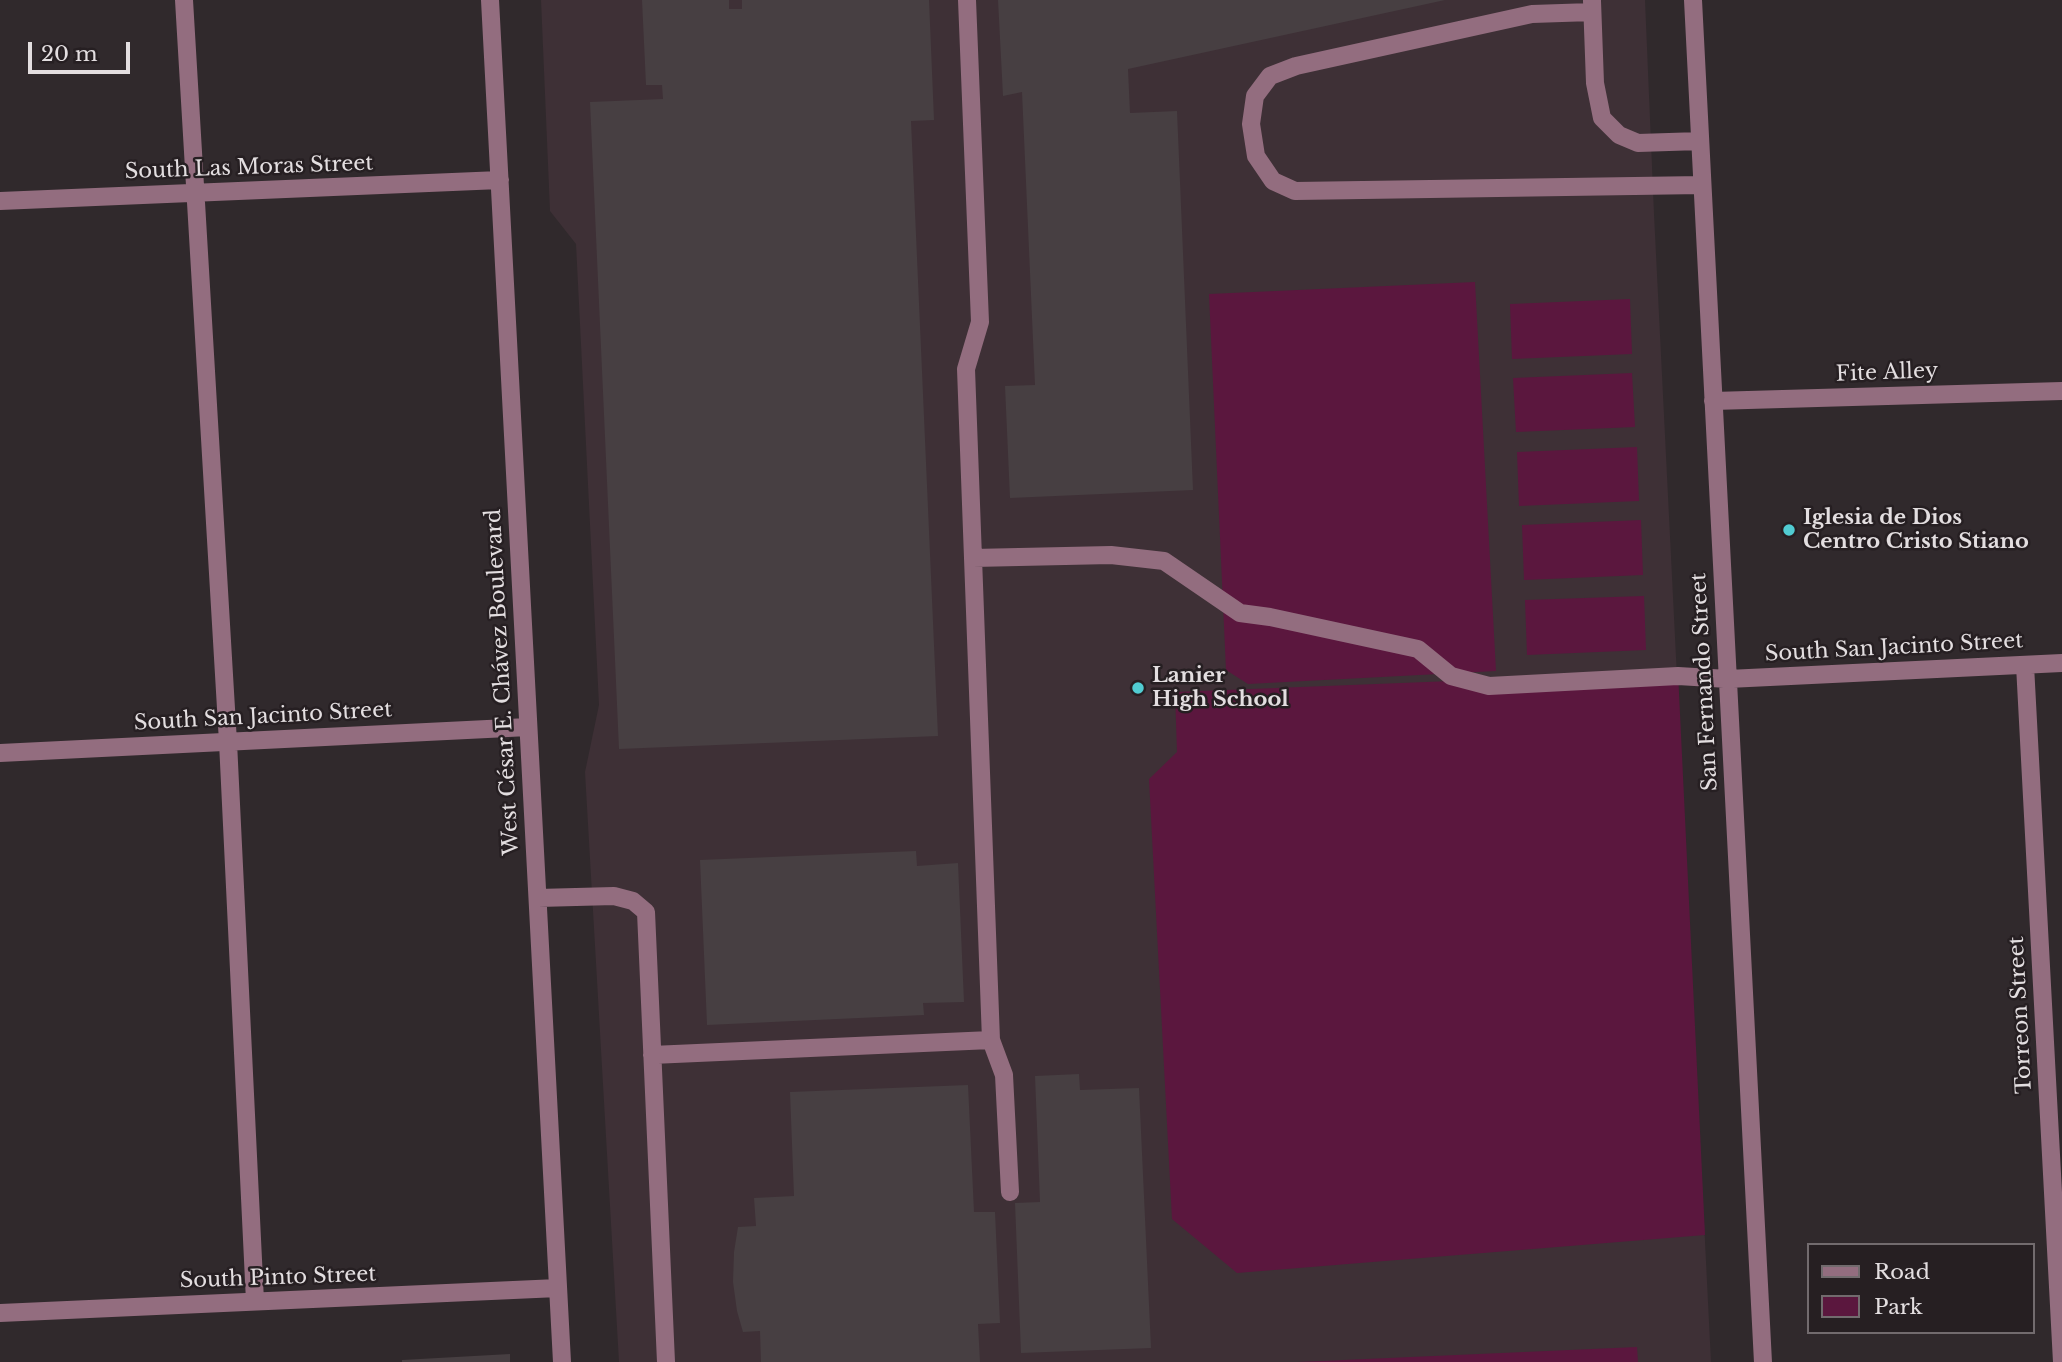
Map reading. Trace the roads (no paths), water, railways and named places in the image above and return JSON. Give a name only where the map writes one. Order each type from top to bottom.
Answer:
[{"type":"street","points":[[184,0],[228,742],[255,1301]]},
{"type":"street","name":"West César E. Chávez Boulevard","points":[[490,0],[562,1362]]},
{"type":"street","points":[[967,0],[980,322],[966,369],[991,1040],[1004,1075],[1010,1192]]},
{"type":"street","name":"San Fernando Street","points":[[1693,0],[1763,1362]]},
{"type":"street","points":[[1700,141],[1639,143],[1619,135],[1602,118],[1595,83],[1592,6],[1532,14],[1296,66],[1270,76],[1255,96],[1251,124],[1256,156],[1273,181],[1294,191],[1702,185]]},
{"type":"street","name":"South Las Moras Street","points":[[0,201],[500,180]]},
{"type":"street","name":"Fite Alley","points":[[1713,401],[2062,391]]},
{"type":"street","name":"South San Jacinto Street","points":[[973,558],[1111,555],[1164,561],[1240,613],[1418,649],[1451,676],[1489,686],[1678,676],[1728,679],[2062,663]]},
{"type":"street","name":"Torreon Street","points":[[2025,665],[2062,1362]]},
{"type":"street","name":"South San Jacinto Street","points":[[0,753],[528,727]]},
{"type":"street","points":[[538,898],[614,896],[633,901],[646,912],[666,1362]]},
{"type":"street","points":[[652,1055],[991,1040]]},
{"type":"street","name":"South Pinto Street","points":[[0,1312],[558,1289]]},
{"type":"place","name":"Iglesia de Dios Centro Cristo Stiano","points":[[1789,530]]},
{"type":"place","name":"Lanier High School","points":[[1138,688]]}]
